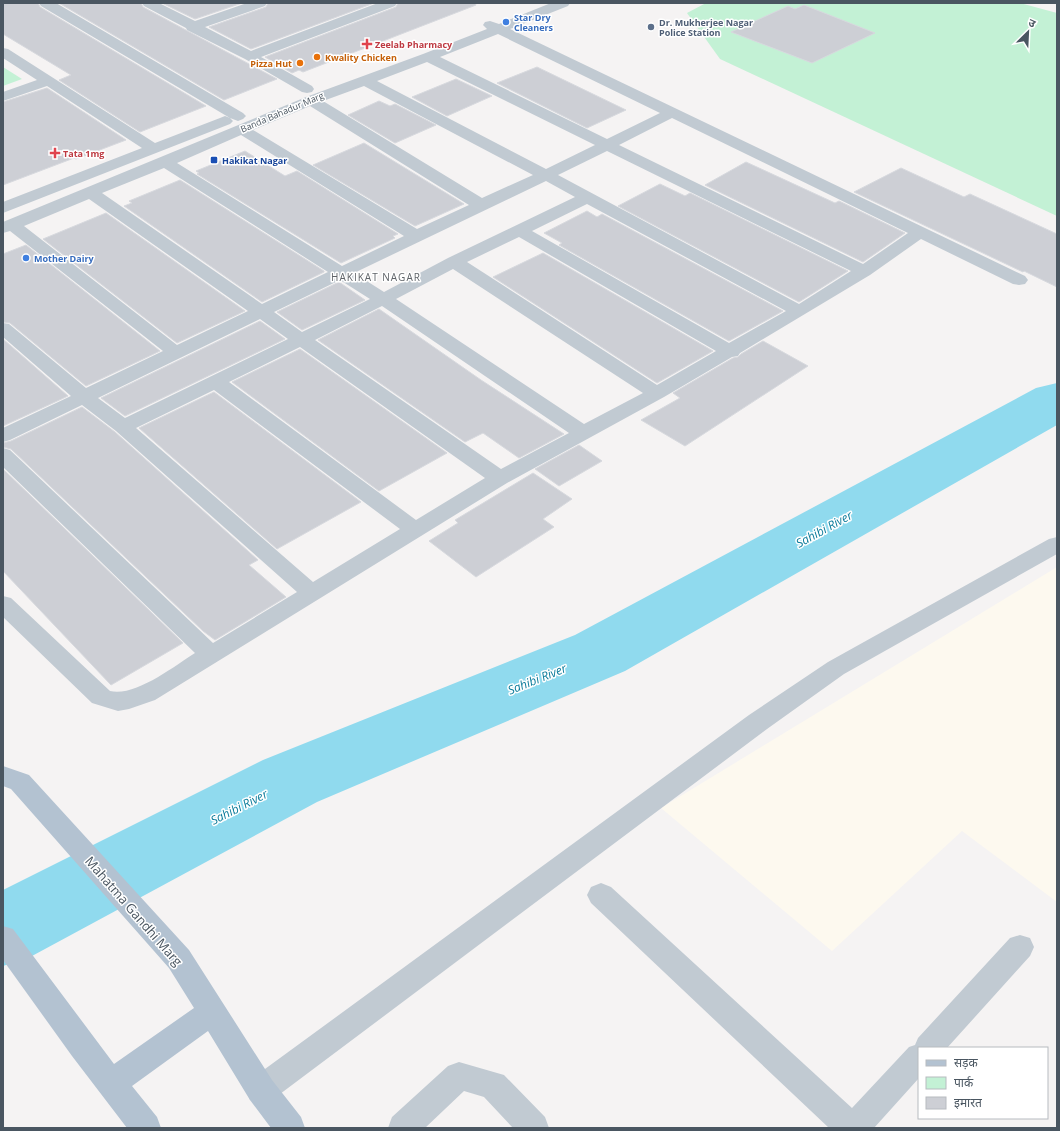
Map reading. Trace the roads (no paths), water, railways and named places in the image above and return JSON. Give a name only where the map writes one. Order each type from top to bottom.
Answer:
[{"type":"main road","name":"Mahatma Gandhi Marg","points":[[12,779],[179,959],[261,1090],[290,1128]]},
{"type":"main road","points":[[3,938],[82,1046],[146,1128]]},
{"type":"main road","points":[[111,1084],[212,1011]]},
{"type":"street","points":[[46,3],[239,123],[416,236]]},
{"type":"street","points":[[150,3],[192,27],[250,56],[481,205]]},
{"type":"street","points":[[192,27],[260,3]]},
{"type":"street","points":[[250,56],[390,3]]},
{"type":"street","name":"Banda Bahadur Marg","points":[[309,94],[364,80],[482,21],[527,3]]},
{"type":"street","name":"Banda Bahadur Marg","points":[[7,226],[165,162],[239,123],[309,94],[428,47],[499,29],[563,3]]},
{"type":"street","points":[[482,21],[1019,280]]},
{"type":"street","points":[[428,47],[606,146],[864,271]]},
{"type":"street","points":[[3,52],[152,148]]},
{"type":"street","points":[[364,80],[588,197],[799,311]]},
{"type":"street","points":[[3,98],[48,81]]},
{"type":"street","points":[[3,436],[416,236],[606,146],[671,113]]},
{"type":"street","name":"Banda Bahadur Marg","points":[[3,208],[152,148],[239,123]]},
{"type":"street","points":[[165,162],[342,272],[584,433]]},
{"type":"street","points":[[90,192],[500,478]]},
{"type":"street","points":[[123,426],[588,197]]},
{"type":"street","points":[[7,226],[175,352]]},
{"type":"street","points":[[519,230],[731,352]]},
{"type":"street","points":[[3,604],[100,697],[111,702],[128,702],[147,694],[500,478],[731,352],[864,271],[921,232]]},
{"type":"street","points":[[454,262],[657,393]]},
{"type":"street","points":[[3,328],[84,397],[123,426],[312,593]]},
{"type":"street","points":[[215,381],[415,530]]},
{"type":"street","points":[[3,454],[211,654]]},
{"type":"street","points":[[261,1090],[745,731],[836,668],[1057,544]]},
{"type":"street","points":[[601,895],[851,1128]]},
{"type":"street","points":[[929,1047],[1020,947]]},
{"type":"street","points":[[854,1128],[918,1058]]},
{"type":"street","points":[[403,1128],[459,1076],[493,1085],[534,1128]]},
{"type":"waterway","name":"Sahibi River","points":[[3,930],[290,781],[600,653],[1057,401]]},
{"type":"place","name":"Star Dry Cleaners","points":[[506,22]]},
{"type":"place","name":"Dr. Mukherjee Nagar Police Station","points":[[651,27]]},
{"type":"place","name":"Zeelab Pharmacy","points":[[367,44]]},
{"type":"place","name":"Kwality Chicken","points":[[317,57]]},
{"type":"place","name":"Pizza Hut","points":[[300,63]]},
{"type":"place","name":"Tata 1mg","points":[[55,153]]},
{"type":"place","name":"Hakikat Nagar","points":[[214,160]]},
{"type":"place","name":"Mother Dairy","points":[[26,258]]},
{"type":"district","name":"HAKIKAT NAGAR","points":[[376,277]]}]
